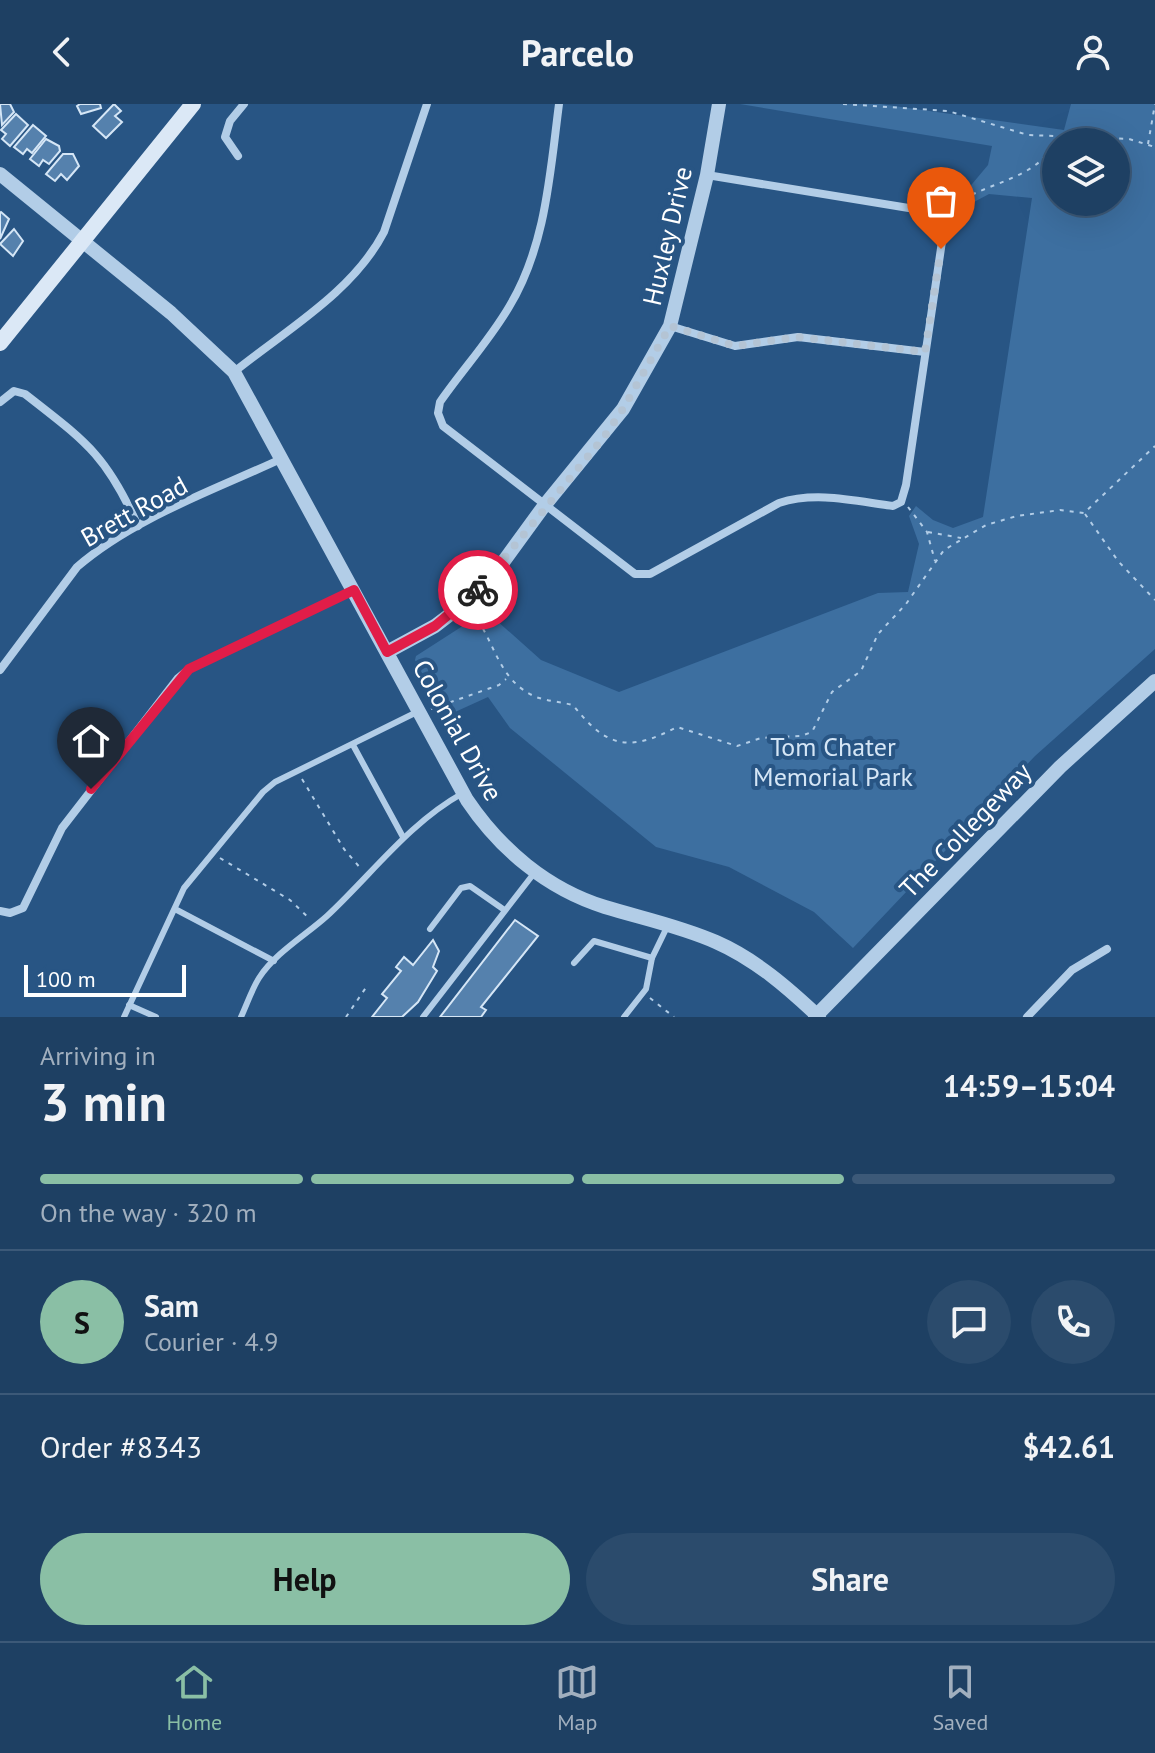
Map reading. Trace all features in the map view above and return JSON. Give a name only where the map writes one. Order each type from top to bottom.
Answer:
[{"type":"main road","points":[[0,343],[193,104]]},
{"type":"street","points":[[238,156],[225,137],[230,121],[244,104]]},
{"type":"street","points":[[234,372],[358,274],[366,263],[384,232],[427,104]]},
{"type":"street","points":[[559,104],[547,199],[531,260],[511,304],[485,346],[440,402],[438,413],[443,426],[635,574],[650,574],[779,503],[799,497],[893,506],[901,502],[944,228],[941,218],[927,211],[707,175]]},
{"type":"street","name":"Huxley Drive","points":[[387,652],[435,626],[493,576],[544,506],[623,409],[670,326],[707,175],[719,104]]},
{"type":"street","name":"Colonial Drive","points":[[0,174],[171,313],[234,372],[463,793],[495,836],[535,872],[584,899],[668,925],[731,949],[766,971],[817,1016]]},
{"type":"street","points":[[670,326],[735,346],[798,337],[925,352]]},
{"type":"street","points":[[0,402],[14,391],[25,394],[90,445],[119,483],[138,526]]},
{"type":"street","name":"Brett Road","points":[[0,670],[77,567],[103,546],[138,526],[283,458]]},
{"type":"street","points":[[0,911],[10,913],[23,908],[62,828],[178,678],[189,669],[354,590]]},
{"type":"street","name":"The Collegeway","points":[[817,1016],[1060,767],[1155,681]]},
{"type":"street","points":[[1027,1017],[1072,970],[1107,949]]},
{"type":"lane","points":[[124,1017],[184,888],[263,792],[298,770],[419,711]]},
{"type":"lane","points":[[353,745],[403,837]]},
{"type":"lane","points":[[241,1017],[259,978],[274,961],[368,877],[403,837],[441,805],[463,793]]},
{"type":"lane","points":[[423,1017],[503,909],[535,872]]},
{"type":"lane","points":[[430,929],[461,888],[470,886],[503,909]]},
{"type":"lane","points":[[175,909],[274,961]]},
{"type":"lane","points":[[624,1017],[643,993],[652,958],[668,925]]},
{"type":"lane","points":[[574,963],[594,941],[652,958]]},
{"type":"lane","points":[[129,1005],[156,1017]]},
{"type":"path","points":[[843,104],[948,111],[1028,135],[1042,135]]},
{"type":"path","points":[[1149,145],[1155,104]]},
{"type":"path","points":[[1130,139],[1155,147]]},
{"type":"path","points":[[941,218],[954,205],[1042,161]]},
{"type":"path","points":[[1084,513],[1155,446]]},
{"type":"path","points":[[901,502],[912,511],[927,532],[936,562]]},
{"type":"path","points":[[465,603],[485,629],[507,678],[538,698],[573,705],[586,724],[604,738],[619,742],[651,740],[677,727],[737,746],[761,738],[801,736],[812,732],[832,692],[861,671],[878,634],[906,604],[944,550],[961,538],[1017,516],[1060,510],[1084,513],[1118,561],[1155,600]]},
{"type":"path","points":[[927,532],[961,538]]},
{"type":"path","points":[[419,711],[437,709],[499,685],[507,678]]},
{"type":"path","points":[[298,770],[344,849],[368,877]]},
{"type":"path","points":[[212,853],[290,900],[317,925]]},
{"type":"path","points":[[346,1017],[367,986]]},
{"type":"path","points":[[643,993],[674,1017]]},
{"type":"green space","name":"Tom Chater Memorial Park","points":[[740,104],[880,104],[1050,128],[1042,128],[1042,216],[1130,216],[1130,128],[1065,128],[1071,104],[1155,104],[1155,649],[1035,756],[853,948],[814,912],[729,867],[656,847],[510,728],[488,697],[444,717],[415,660],[416,656],[486,611],[541,660],[619,692],[878,593],[908,592],[919,544],[909,516],[916,506],[933,520],[953,528],[983,517],[1032,198],[989,194],[961,209],[957,202],[988,165],[992,146]]},
{"type":"building","points":[[0,104],[10,104],[14,112],[2,125]]},
{"type":"building","points":[[100,104],[101,108],[81,114],[77,106]]},
{"type":"building","points":[[114,104],[121,111],[115,116],[122,122],[106,138],[93,126]]},
{"type":"building","points":[[16,114],[28,125],[10,146],[2,139],[6,134],[1,130]]},
{"type":"building","points":[[33,125],[46,136],[32,153],[27,149],[23,154],[14,147]]},
{"type":"building","points":[[46,139],[59,146],[60,151],[49,164],[43,160],[39,166],[30,159]]},
{"type":"building","points":[[63,154],[73,154],[79,166],[67,180],[61,174],[55,181],[46,174]]},
{"type":"building","points":[[0,213],[9,219],[0,239]]},
{"type":"building","points":[[14,229],[23,241],[13,256],[0,244]]},
{"type":"building","points":[[515,920],[538,936],[481,1007],[486,1010],[481,1017],[440,1017]]},
{"type":"building","points":[[433,940],[439,951],[433,967],[437,971],[418,1002],[402,1017],[372,1017],[387,998],[382,994],[401,971],[396,967],[404,957],[413,965]]},
{"type":"way so far","points":[[478,590],[493,576],[544,506],[604,437],[670,326],[735,346],[798,337],[925,352],[941,249]]},
{"type":"route","points":[[91,789],[178,678],[189,669],[354,590],[387,652],[435,626],[478,590]]}]
